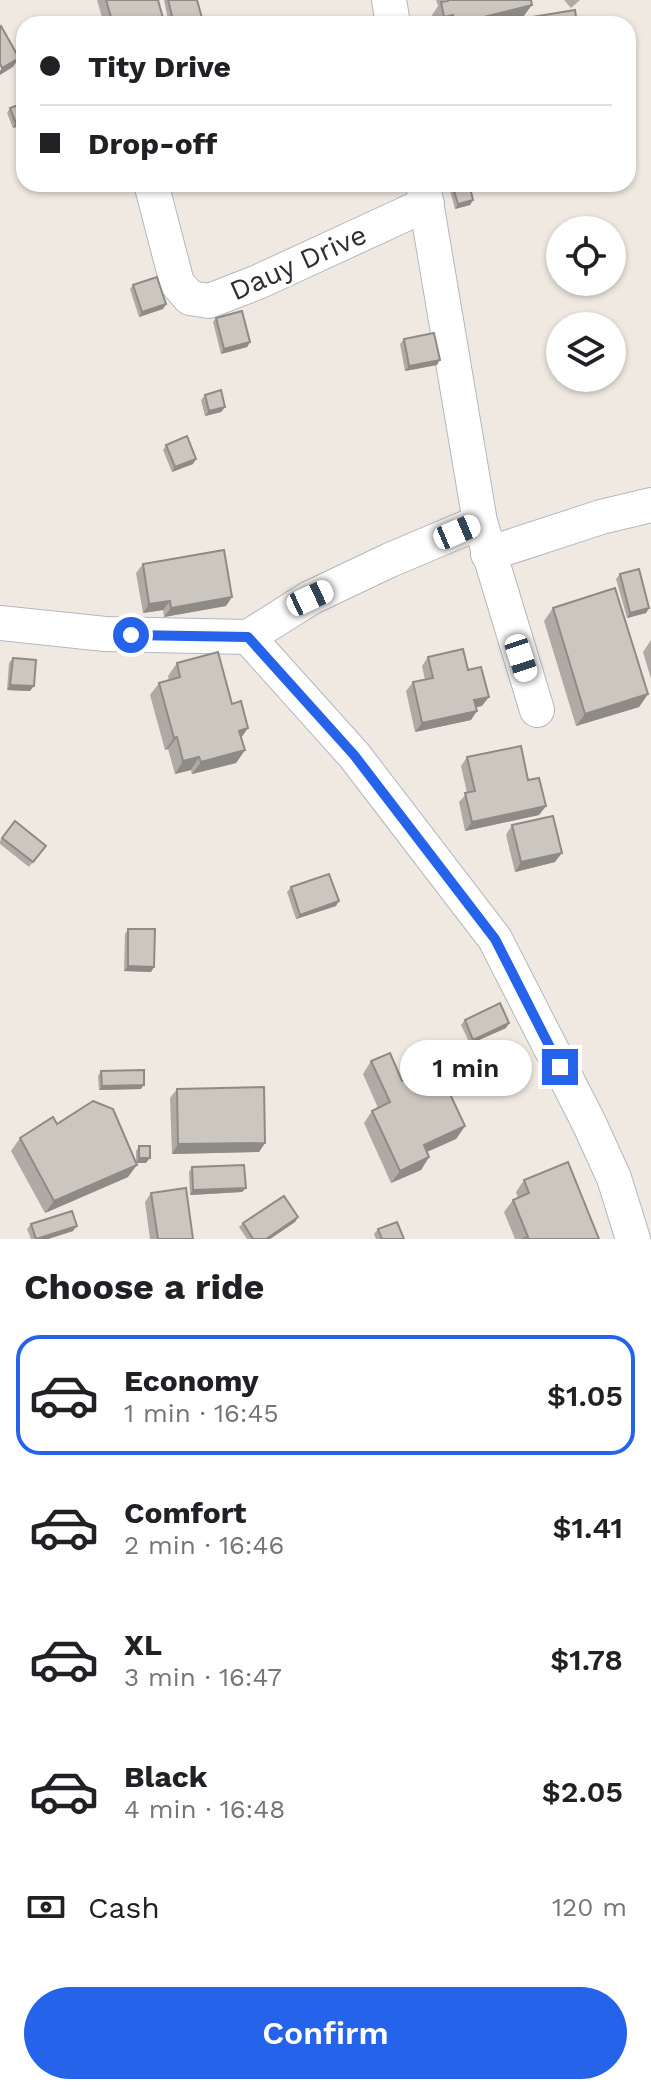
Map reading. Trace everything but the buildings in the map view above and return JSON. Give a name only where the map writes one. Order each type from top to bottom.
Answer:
[{"type":"street","name":"Dauy Drive","points":[[153,192],[177,283],[190,298],[209,301],[258,282],[425,194]]},
{"type":"street","points":[[425,194],[484,538],[537,710]]},
{"type":"street","points":[[0,623],[105,634],[248,637],[310,598],[390,560],[651,505]]},
{"type":"street","points":[[248,637],[354,755],[495,939],[589,1123],[614,1178],[633,1239]]},
{"type":"route","points":[[131,635],[248,637],[354,755],[495,939],[560,1067]]}]
